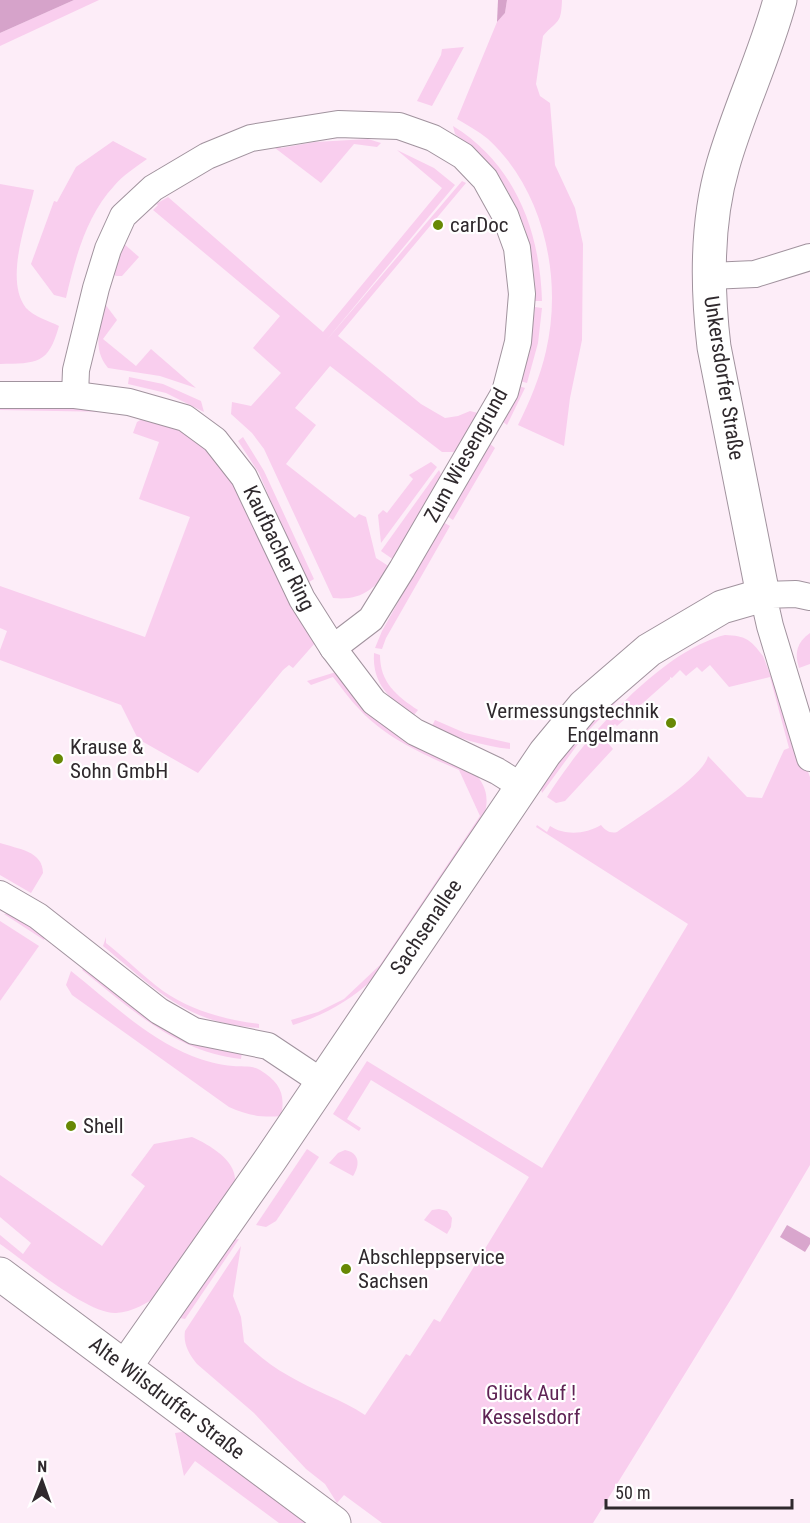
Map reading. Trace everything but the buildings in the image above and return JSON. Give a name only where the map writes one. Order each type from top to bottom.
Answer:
[{"type":"street","name":"Unkersdorfer Straße","points":[[780,0],[722,166],[711,221],[710,314],[714,347],[770,626],[808,747]]},
{"type":"street","name":"Zum Wiesengrund","points":[[75,395],[76,370],[108,249],[123,216],[153,188],[207,156],[251,138],[338,124],[399,126],[433,138],[463,156],[485,179],[505,215],[516,248],[522,294],[518,342],[505,392],[371,619],[333,648]]},
{"type":"street","points":[[710,276],[754,274],[810,257]]},
{"type":"street","name":"Kaufbacher Ring","points":[[0,395],[75,395],[129,402],[185,418],[215,440],[244,477],[302,599],[333,648],[374,702],[415,732],[497,771],[521,786]]},
{"type":"street","name":"Sachsenallee","points":[[125,1367],[270,1160],[521,786],[584,706],[649,650],[722,607],[763,595],[796,594],[810,597]]},
{"type":"street","points":[[0,894],[38,916],[159,1011],[194,1031],[268,1046],[322,1082]]},
{"type":"street","name":"Alte Wilsdruffer Straße","points":[[0,1274],[334,1523]]},
{"type":"green space","points":[[74,0],[99,0],[0,46],[0,33]]},
{"type":"green space","points":[[507,0],[562,0],[560,18],[543,36],[536,84],[540,96],[550,103],[555,165],[575,208],[583,244],[582,340],[570,398],[564,446],[518,425],[541,370],[551,323],[550,266],[544,237],[523,184],[507,160],[488,139],[457,119],[497,22],[505,13]]},
{"type":"green space","points":[[464,47],[432,106],[417,101],[442,49]]},
{"type":"green space","points":[[453,126],[475,142],[493,160],[508,180],[520,202],[536,249],[542,301],[535,301],[531,251],[516,207],[492,169],[455,134]]},
{"type":"green space","points":[[368,139],[381,143],[377,147],[354,144],[321,183],[275,148],[281,145],[281,148],[315,142]]},
{"type":"green space","points":[[113,141],[147,159],[121,178],[104,198],[83,239],[66,298],[54,295],[31,264],[54,201],[57,202],[76,167]]},
{"type":"green space","points":[[397,150],[434,168],[455,185],[325,342],[462,181],[466,183],[338,336],[421,404],[445,418],[470,411],[478,413],[456,452],[442,452],[330,366],[295,408],[316,425],[286,464],[355,518],[359,514],[366,517],[376,558],[390,567],[379,582],[366,592],[352,598],[333,598],[264,449],[252,433],[231,414],[232,402],[251,406],[281,373],[253,348],[280,316],[153,210],[158,205],[156,204],[168,197],[323,332],[442,188]]},
{"type":"green space","points":[[0,184],[34,190],[19,250],[17,282],[26,308],[59,326],[55,339],[45,355],[32,362],[0,364]]},
{"type":"green space","points":[[123,243],[139,257],[122,276],[116,276],[112,273]]},
{"type":"green space","points":[[105,304],[117,320],[103,339],[136,366],[151,349],[196,388],[160,376],[108,368],[99,345]]},
{"type":"green space","points":[[535,307],[542,308],[538,343],[527,383],[520,381],[531,342]]},
{"type":"green space","points":[[129,377],[163,384],[201,401],[204,412],[166,393],[128,384]]},
{"type":"green space","points":[[519,386],[525,388],[507,425],[502,421]]},
{"type":"green space","points":[[0,404],[62,405],[111,412],[0,410]]},
{"type":"green space","points":[[149,415],[181,426],[226,467],[315,643],[293,668],[289,665],[283,670],[198,773],[138,739],[121,705],[0,660],[0,650],[7,631],[0,628],[0,586],[145,637],[190,517],[139,499],[159,442],[133,433],[137,422]]},
{"type":"green space","points":[[243,437],[264,471],[314,579],[309,582],[288,542],[259,473],[238,441]]},
{"type":"green space","points":[[489,443],[495,448],[453,520],[447,516]]},
{"type":"green space","points":[[431,462],[437,467],[381,543],[378,515],[383,510],[387,513],[413,479],[409,475]]},
{"type":"green space","points":[[439,470],[442,477],[394,560],[381,551]]},
{"type":"green space","points":[[443,522],[450,526],[386,638],[382,649],[375,648],[382,631]]},
{"type":"green space","points":[[810,633],[810,664],[799,668],[798,648],[802,640]]},
{"type":"green space","name":"Glück Auf ! Kesselsdorf","points":[[725,635],[738,636],[747,640],[763,656],[810,777],[810,1165],[731,1299],[593,1523],[382,1523],[344,1495],[337,1503],[325,1484],[306,1469],[254,1413],[197,1364],[187,1349],[185,1331],[241,1246],[233,1296],[241,1317],[244,1342],[283,1372],[365,1415],[406,1354],[410,1356],[434,1319],[440,1322],[529,1177],[371,1080],[347,1119],[361,1128],[359,1131],[333,1114],[367,1061],[542,1168],[688,924],[536,827],[537,825],[547,832],[550,826],[576,833],[601,825],[608,831],[617,832],[683,786],[704,765],[708,756],[747,797],[762,798],[784,750],[789,748],[770,677],[729,687],[710,665],[702,672],[697,667],[686,676],[680,670],[672,678],[670,677],[617,726],[615,724],[601,735],[613,749],[565,801],[556,803],[547,797],[580,751],[624,701],[675,659],[700,644]]},
{"type":"green space","points":[[374,653],[380,655],[383,673],[391,688],[418,710],[414,715],[384,690],[376,674]]},
{"type":"green space","points":[[336,672],[364,706],[379,720],[413,743],[472,771],[481,781],[487,799],[483,819],[372,980],[335,1007],[293,1025],[291,1020],[318,1012],[344,999],[380,965],[480,816],[459,770],[419,752],[382,729],[356,706],[333,677],[311,685],[307,681]]},
{"type":"green space","points":[[622,688],[626,692],[586,733],[542,793],[540,785],[572,742]]},
{"type":"green space","points":[[435,720],[465,733],[510,743],[510,749],[480,744],[451,734],[432,726]]},
{"type":"green space","points":[[0,843],[22,849],[39,860],[43,873],[31,893],[0,875]]},
{"type":"green space","points":[[17,913],[45,937],[44,940],[4,914]]},
{"type":"green space","points":[[0,921],[39,946],[0,1001]]},
{"type":"green space","points":[[106,937],[106,943],[174,998],[209,1013],[259,1024],[259,1028],[233,1025],[211,1019],[174,1002],[103,946]]},
{"type":"green space","points":[[87,965],[242,1052],[241,1059],[196,1048],[175,1038],[137,1013],[82,970]]},
{"type":"green space","points":[[71,971],[129,1018],[175,1048],[207,1061],[253,1067],[267,1074],[280,1089],[282,1095],[281,1116],[255,1115],[229,1107],[72,995],[66,985]]},
{"type":"green space","points":[[192,1137],[207,1144],[227,1161],[232,1167],[235,1182],[160,1295],[144,1304],[116,1313],[89,1305],[57,1286],[0,1244],[0,1235],[23,1254],[31,1243],[0,1217],[0,1175],[102,1246],[145,1186],[131,1175],[154,1144]]},
{"type":"green space","points":[[307,1149],[319,1157],[276,1221],[266,1227],[256,1225]]},
{"type":"green space","points":[[345,1150],[354,1154],[357,1160],[357,1168],[353,1176],[329,1163],[338,1153]]},
{"type":"green space","points":[[432,1210],[447,1211],[452,1218],[447,1234],[424,1220]]},
{"type":"green space","points":[[239,1239],[185,1319],[180,1318],[232,1240]]},
{"type":"green space","points":[[189,1431],[315,1523],[279,1523],[195,1461],[184,1476],[175,1433]]},
{"type":"shaded area","points":[[0,0],[74,0],[0,33]]},
{"type":"shaded area","points":[[498,0],[507,0],[505,13],[497,22]]},
{"type":"shaded area","points":[[787,1225],[810,1238],[810,1244],[805,1252],[780,1237]]},
{"type":"place","name":"carDoc","points":[[438,225]]},
{"type":"place","name":"Vermessungstechnik Engelmann","points":[[671,723]]},
{"type":"place","name":"Krause & Sohn GmbH","points":[[58,759]]},
{"type":"place","name":"Shell","points":[[71,1126]]},
{"type":"place","name":"Abschleppservice Sachsen","points":[[346,1269]]}]
